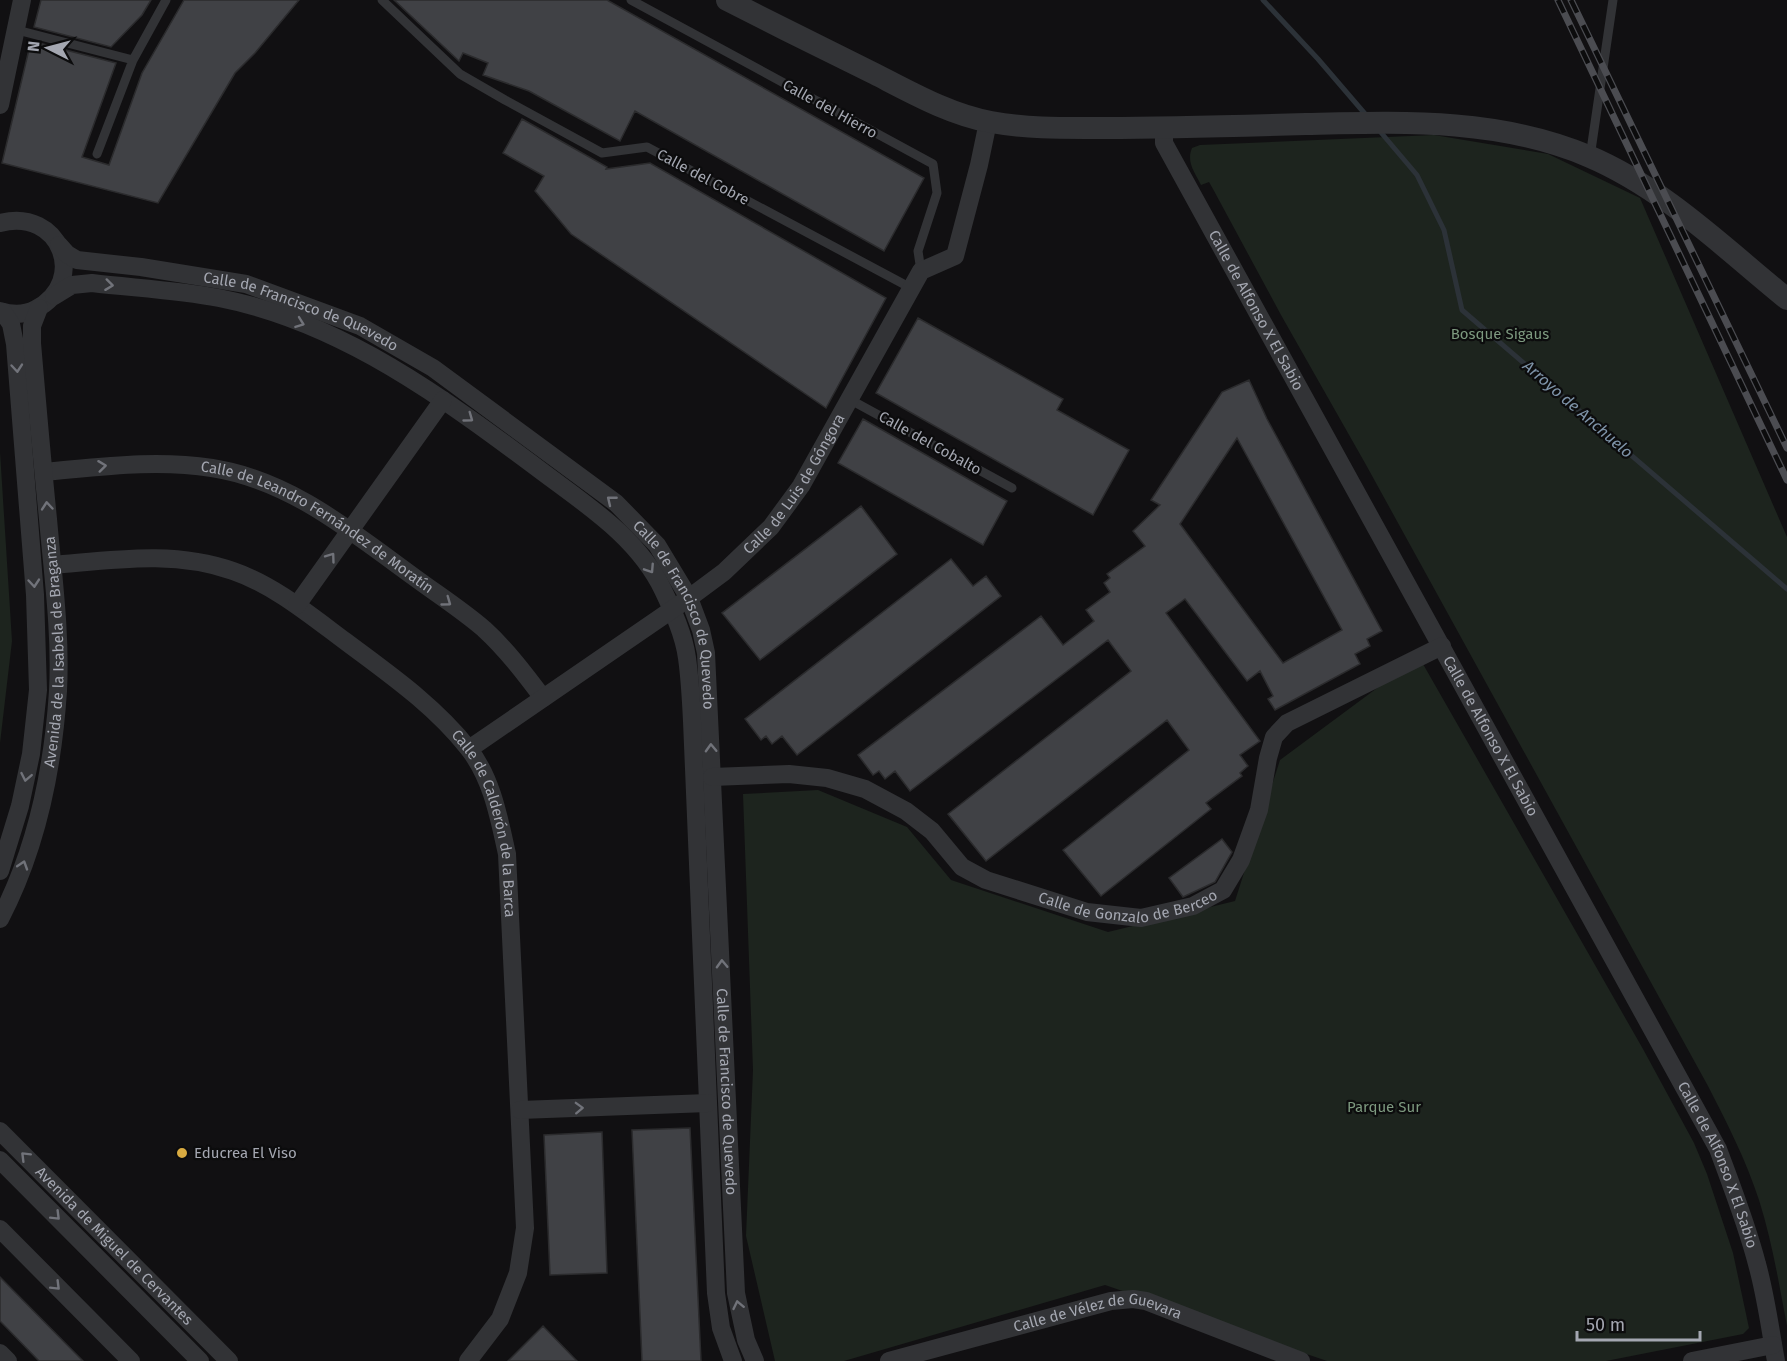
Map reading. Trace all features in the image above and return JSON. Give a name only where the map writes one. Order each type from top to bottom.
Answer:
[{"type":"street","points":[[0,105],[22,0]]},
{"type":"street","points":[[727,0],[920,97],[988,122],[1030,128],[1404,123],[1490,128],[1553,143],[1590,157],[1688,215],[1787,299]]},
{"type":"street","points":[[921,271],[955,256],[988,122]]},
{"type":"street","name":"Calle de Alfonso X El Sabio","points":[[1164,128],[1164,143],[1718,1149],[1743,1216],[1757,1265],[1768,1312],[1774,1353]]},
{"type":"street","name":"Calle de Francisco de Quevedo","points":[[0,223],[15,219],[31,221],[47,230],[67,254],[77,260],[141,267],[246,284],[298,302],[369,332],[433,368],[616,503],[657,545],[689,598],[701,630],[706,653],[736,1293],[746,1340],[755,1361]]},
{"type":"street","points":[[54,296],[62,280],[64,264],[59,245]]},
{"type":"street","name":"Calle de Luis de Góngora","points":[[469,749],[689,598],[724,572],[771,527],[801,486],[921,271]]},
{"type":"street","name":"Calle de Francisco de Quevedo","points":[[39,308],[72,285],[92,283],[219,298],[274,313],[332,335],[422,385],[443,400],[610,523],[642,557],[662,588],[678,626],[687,656],[692,721],[716,1293],[721,1328],[733,1361]]},
{"type":"street","points":[[2,311],[19,314],[39,308]]},
{"type":"street","name":"Avenida de la Isabela de Braganza","points":[[0,918],[22,872],[39,811],[51,756],[58,690],[53,565],[32,343],[33,326],[39,308]]},
{"type":"street","name":"Avenida de la Isabela de Braganza","points":[[0,871],[20,806],[31,754],[38,690],[35,595],[15,344],[10,324],[2,311]]},
{"type":"street","points":[[297,605],[443,400]]},
{"type":"street","name":"Calle de Leandro Fernández de Moratín","points":[[44,472],[160,462],[212,468],[245,476],[298,497],[350,530],[483,628],[527,676],[543,698]]},
{"type":"street","name":"Calle de Calderón de la Barca","points":[[53,565],[149,556],[195,561],[234,571],[297,605],[423,700],[469,749],[483,772],[498,812],[507,854],[525,1228],[518,1274],[500,1319],[468,1361]]},
{"type":"street","name":"Calle de Gonzalo de Berceo","points":[[712,777],[789,774],[827,778],[865,789],[906,811],[932,831],[962,867],[986,880],[1087,912],[1141,918],[1193,906],[1223,890],[1241,860],[1259,810],[1274,737],[1287,723],[1442,646]]},
{"type":"street","points":[[520,1110],[708,1103]]},
{"type":"street","name":"Avenida de Miguel de Cervantes","points":[[0,1131],[229,1361]]},
{"type":"street","name":"Avenida de Miguel de Cervantes","points":[[0,1160],[200,1361]]},
{"type":"street","points":[[0,1229],[131,1361]]},
{"type":"street","name":"Calle de Vélez de Guevara","points":[[890,1361],[1111,1301],[1133,1299],[1146,1301],[1300,1361]]},
{"type":"street","points":[[0,1353],[8,1361]]},
{"type":"street","points":[[1692,1361],[1774,1353]]},
{"type":"lane","points":[[97,154],[133,60],[166,0]]},
{"type":"lane","name":"Calle del Cobre","points":[[382,0],[460,74],[602,153],[647,147],[911,288]]},
{"type":"lane","name":"Calle del Hierro","points":[[631,0],[933,164],[937,193],[918,251],[921,271]]},
{"type":"lane","points":[[1590,157],[1613,0]]},
{"type":"lane","points":[[17,30],[133,60]]},
{"type":"lane","name":"Calle del Cobalto","points":[[849,399],[1012,488]]},
{"type":"green space","name":"Bosque Sigaus","points":[[1434,135],[1548,154],[1640,198],[1787,537],[1787,1326],[1764,1215],[1742,1156],[1708,1086],[1213,189],[1209,182],[1201,185],[1190,158],[1192,148],[1200,145]]},
{"type":"green space","points":[[0,452],[12,641],[0,743]]},
{"type":"green space","name":"Parque Sur","points":[[1419,657],[1643,1049],[1694,1143],[1707,1174],[1733,1253],[1749,1328],[1743,1334],[1606,1361],[1327,1361],[1105,1285],[844,1361],[775,1361],[746,1236],[753,1070],[743,794],[818,790],[907,827],[951,880],[1108,932],[1235,901],[1280,760]]},
{"type":"building","points":[[41,0],[151,0],[142,15],[111,47],[34,27]]},
{"type":"building","points":[[184,0],[299,0],[255,53],[235,73],[158,203],[2,163],[31,41],[116,63],[82,157],[109,165],[142,73]]},
{"type":"building","points":[[394,0],[607,0],[924,178],[884,251],[635,111],[620,141],[529,91],[483,75],[488,63],[463,53],[459,61]]},
{"type":"building","points":[[522,119],[607,167],[606,169],[650,163],[886,298],[826,408],[571,234],[535,191],[544,176],[503,153]]},
{"type":"building","points":[[918,318],[1063,399],[1057,410],[1129,450],[1093,515],[876,393]]},
{"type":"building","points":[[1249,380],[1267,419],[1382,631],[1367,639],[1370,646],[1355,654],[1360,664],[1275,710],[1268,699],[1273,696],[1260,671],[1247,681],[1185,599],[1166,613],[1260,741],[1240,755],[1248,766],[1240,773],[1242,776],[1206,803],[1211,809],[1101,896],[1063,850],[1189,750],[1167,720],[986,861],[948,814],[1131,671],[1108,640],[910,791],[895,771],[885,779],[879,771],[873,775],[858,755],[1041,616],[1063,645],[1094,621],[1086,610],[1110,592],[1104,583],[1110,578],[1107,574],[1145,546],[1133,531],[1160,505],[1151,500],[1222,392]],"holes":[[[1237,438],[1342,630],[1283,663],[1180,524]]]},
{"type":"building","points":[[863,419],[1007,501],[983,545],[838,463]]},
{"type":"building","points":[[861,506],[897,554],[760,660],[722,613]]},
{"type":"building","points":[[951,559],[973,586],[986,576],[1001,596],[797,755],[782,736],[772,744],[766,736],[761,740],[745,719]]},
{"type":"building","points":[[1222,839],[1232,852],[1215,882],[1183,897],[1169,878]]},
{"type":"building","points":[[690,1128],[701,1361],[642,1361],[632,1130]]},
{"type":"building","points":[[602,1132],[607,1273],[550,1275],[544,1135]]},
{"type":"building","points":[[0,1277],[83,1361],[39,1361],[0,1321]]},
{"type":"building","points":[[543,1326],[577,1361],[508,1361]]},
{"type":"waterway","name":"Arroyo de Anchuelo","points":[[1263,0],[1366,115]]},
{"type":"waterway","name":"Arroyo de Anchuelo","points":[[1378,129],[1417,175],[1444,230],[1462,310],[1787,589]]},
{"type":"railway","points":[[1558,0],[1787,480]]},
{"type":"railway","points":[[1571,0],[1787,448]]},
{"type":"place","name":"Educrea El Viso","points":[[182,1153]]}]
